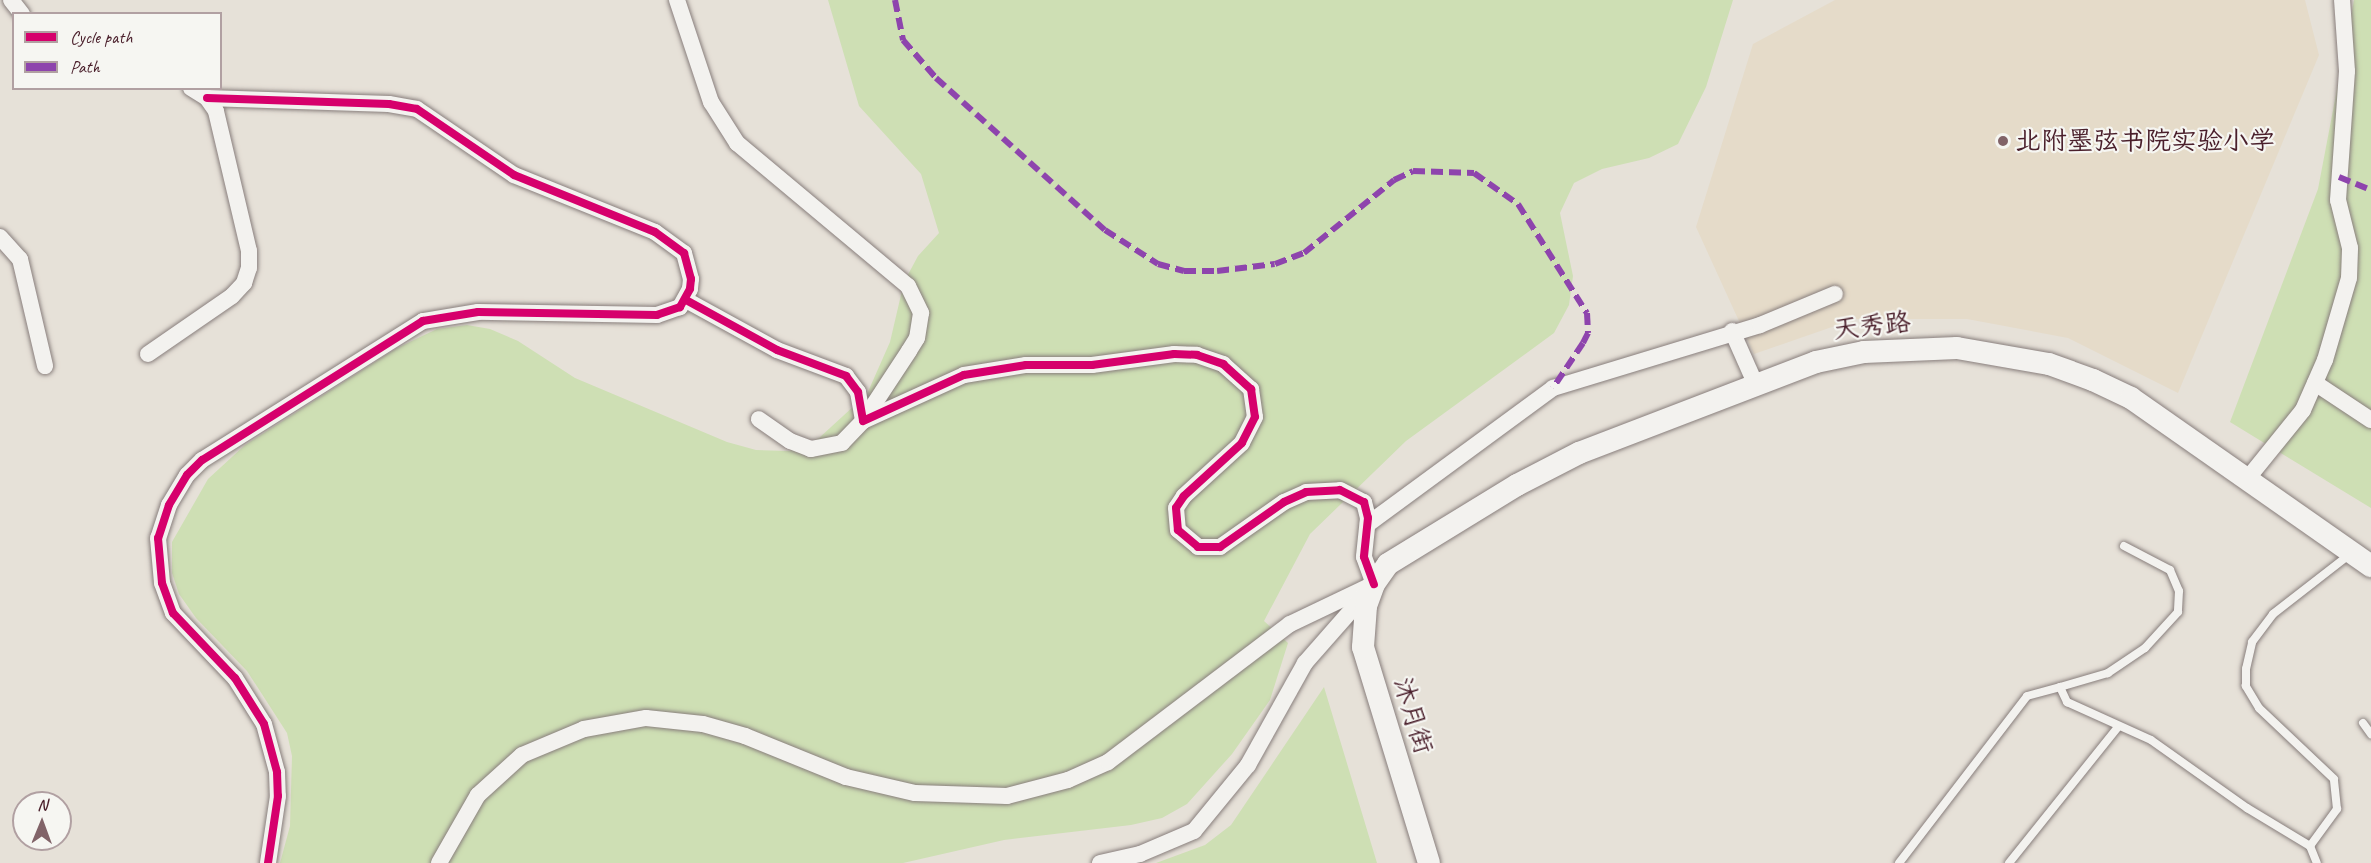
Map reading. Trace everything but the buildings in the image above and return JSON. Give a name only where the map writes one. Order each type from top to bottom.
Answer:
[{"type":"main road","name":"天秀路","points":[[1374,584],[1388,564],[1407,551],[1517,485],[1579,453],[1755,383],[1816,362],[1864,352],[1957,348],[2049,364],[2132,398],[2248,478],[2350,554],[2371,566]]},
{"type":"main road","name":"沐月街","points":[[1374,584],[1366,606],[1363,647],[1429,863]]},
{"type":"street","points":[[0,14],[10,0],[20,12]]},
{"type":"street","points":[[676,0],[711,102],[737,142],[916,298],[921,313],[916,338],[863,421],[842,443],[811,449],[790,441],[759,419]]},
{"type":"street","points":[[2248,478],[2303,410],[2315,383],[2351,269],[2350,248],[2338,200],[2347,71],[2342,0]]},
{"type":"street","points":[[148,354],[232,296],[244,283],[249,268],[249,251],[216,111],[207,98],[194,90]]},
{"type":"street","points":[[207,98],[389,104],[417,110],[514,175],[549,192],[605,210],[673,244],[684,253],[689,266],[690,290],[686,300],[680,307],[657,315],[477,312],[423,321],[202,460],[187,475],[169,506],[158,538],[162,583],[173,613],[235,678],[264,724],[276,764],[279,796],[268,863]]},
{"type":"street","points":[[0,237],[20,259],[45,366]]},
{"type":"street","points":[[1368,524],[1552,388],[1732,331],[1760,325],[1835,294]]},
{"type":"street","points":[[686,300],[777,350],[846,376],[858,392],[863,421]]},
{"type":"street","points":[[1732,331],[1755,383]]},
{"type":"street","points":[[863,421],[964,375],[1026,365],[1092,365],[1174,354],[1197,354],[1223,364],[1251,389],[1255,417],[1242,443],[1184,496],[1176,508],[1178,530],[1188,542],[1208,549],[1220,547],[1284,502],[1306,492],[1325,489],[1355,495],[1364,502],[1368,524],[1364,557],[1374,584]]},
{"type":"street","points":[[2315,383],[2371,420]]},
{"type":"street","points":[[439,863],[478,795],[522,755],[584,729],[646,718],[691,722],[735,733],[846,777],[915,793],[1006,796],[1068,780],[1108,762],[1290,624],[1374,584]]},
{"type":"street","points":[[1100,863],[1140,854],[1194,831],[1248,765],[1305,663],[1374,584]]},
{"type":"lane","points":[[1899,863],[2027,696],[2108,673],[2145,648],[2178,612],[2179,591],[2169,570],[2124,546]]},
{"type":"lane","points":[[2310,846],[2337,809],[2334,779],[2259,708],[2246,686],[2246,669],[2252,642],[2273,614],[2350,554]]},
{"type":"lane","points":[[2060,687],[2067,702],[2151,740],[2247,808],[2310,846],[2317,863]]},
{"type":"lane","points":[[2363,723],[2371,734]]},
{"type":"lane","points":[[2009,863],[2118,727]]},
{"type":"shaded area","name":"北附墨弦书院实验小学","points":[[1835,0],[2305,0],[2319,55],[2178,393],[2068,338],[1967,319],[1855,319],[1754,354],[1696,227],[1753,44]]},
{"type":"green space","points":[[828,0],[1733,0],[1706,87],[1678,144],[1649,158],[1602,169],[1574,183],[1560,213],[1573,276],[1569,305],[1554,333],[1406,441],[1310,534],[1264,621],[1288,643],[1270,700],[1232,754],[1187,804],[1162,818],[1131,825],[1004,840],[903,863],[280,863],[290,826],[292,756],[287,733],[247,671],[196,618],[179,594],[172,573],[172,542],[208,479],[245,445],[397,348],[437,329],[467,325],[490,329],[518,341],[575,378],[727,442],[756,450],[789,451],[819,438],[867,394],[890,342],[904,282],[918,256],[939,233],[921,174],[859,106]]},
{"type":"green space","points":[[2354,0],[2371,0],[2371,508],[2230,422],[2318,189]]},
{"type":"green space","points":[[1324,687],[1377,863],[1156,863],[1205,845],[1231,825]]},
{"type":"marked path","points":[[895,0],[903,40],[936,78],[1105,230],[1158,264],[1184,271],[1217,271],[1275,264],[1304,253],[1394,180],[1413,171],[1474,173],[1518,204],[1587,313],[1588,333],[1553,388]]},
{"type":"marked path","points":[[2339,177],[2371,190]]},
{"type":"cycle path","points":[[207,98],[389,104],[417,109],[514,175],[655,232],[684,253],[691,279],[690,289],[680,307],[657,315],[478,312],[423,321],[202,460],[187,475],[169,505],[158,538],[162,583],[173,613],[235,678],[264,724],[277,772],[278,796],[268,863]]},
{"type":"cycle path","points":[[686,300],[777,350],[846,376],[858,392],[863,421],[964,375],[1026,365],[1092,365],[1174,354],[1197,355],[1223,364],[1251,389],[1255,417],[1242,443],[1184,496],[1176,508],[1178,530],[1198,547],[1220,547],[1284,502],[1306,492],[1340,490],[1364,502],[1368,518],[1364,557],[1374,584]]},
{"type":"place","name":"北附墨弦书院实验小学","points":[[2003,141]]}]
